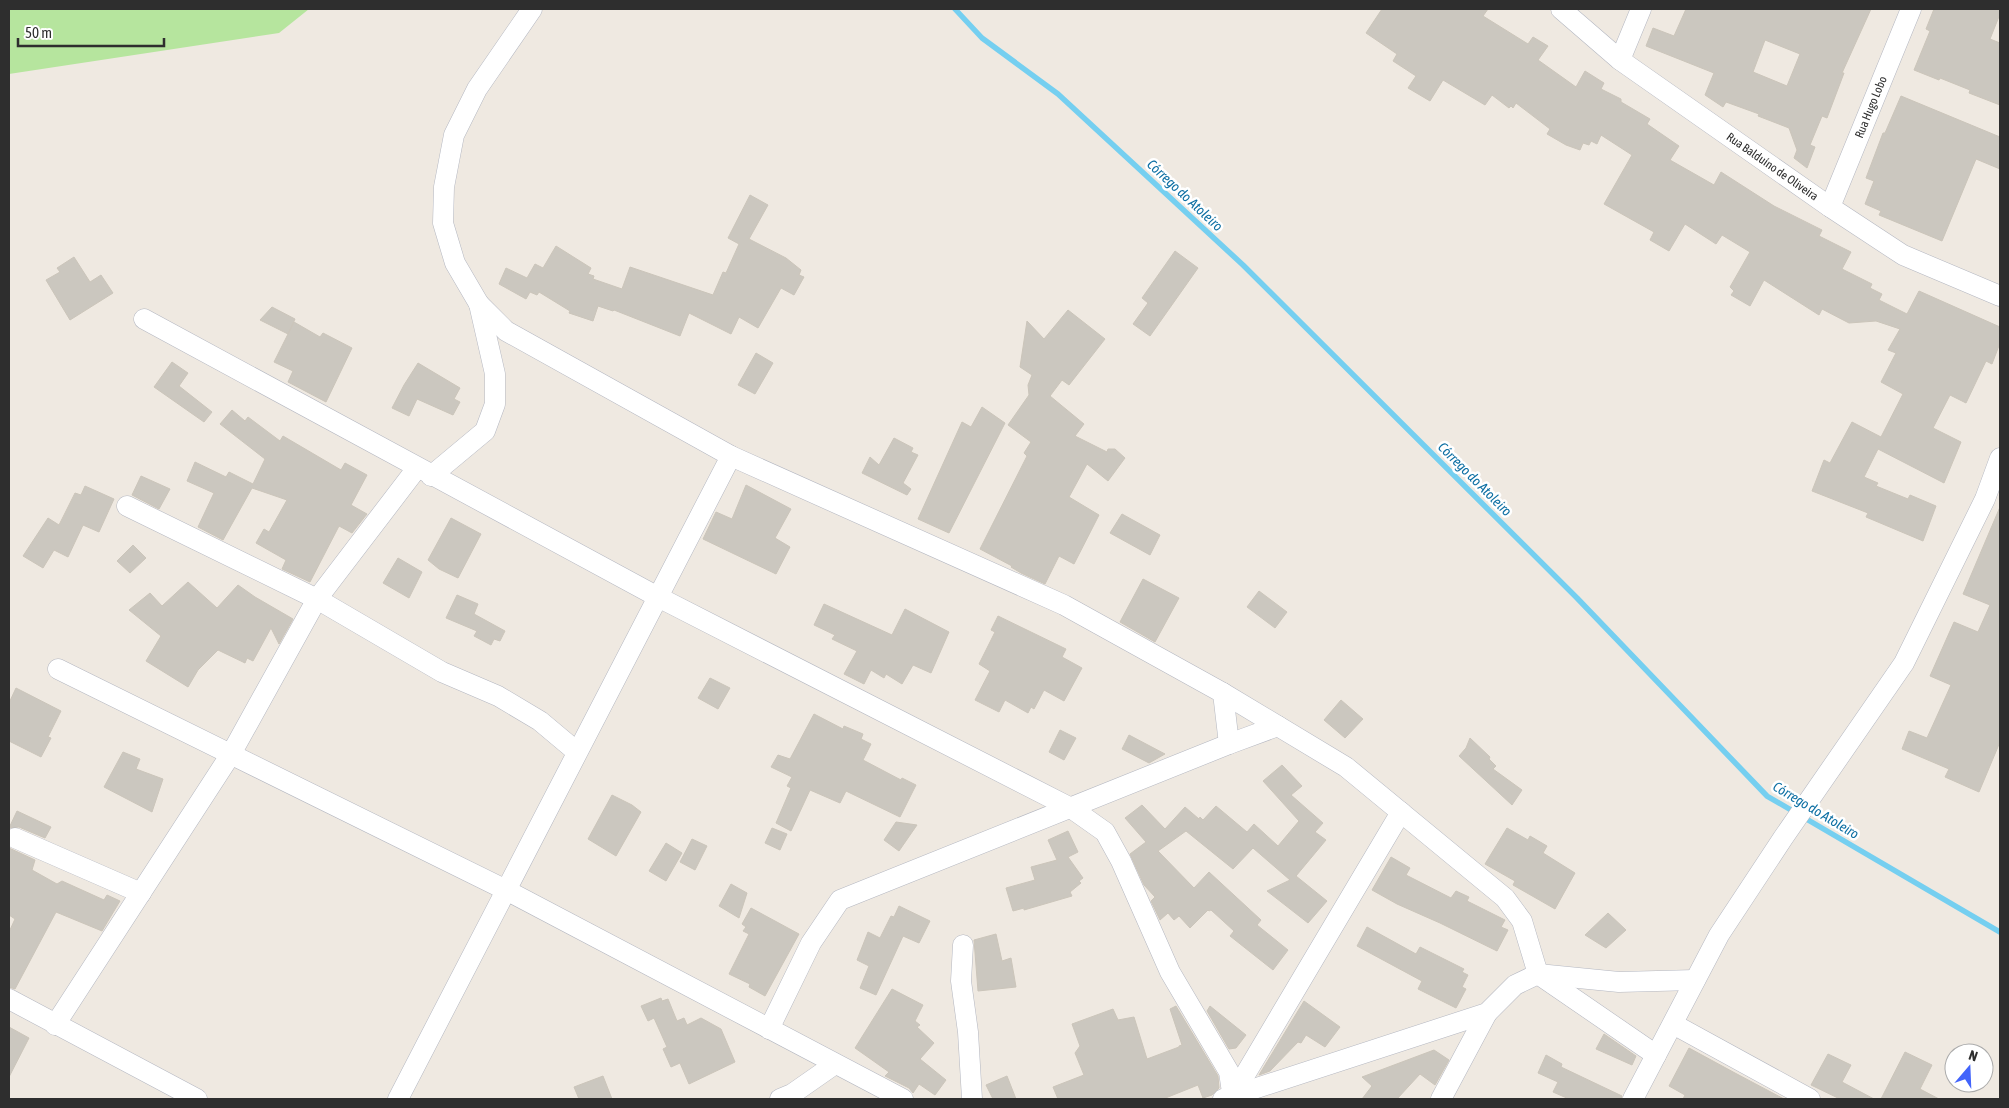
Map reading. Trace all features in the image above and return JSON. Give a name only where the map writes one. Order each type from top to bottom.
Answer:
[{"type":"street","points":[[532,9],[476,89],[454,135],[444,187],[443,223],[455,263],[479,304],[506,331],[731,456],[1064,606],[1223,693],[1346,767],[1505,898],[1522,921],[1538,974],[1656,1055]]},
{"type":"street","name":"Rua Balduíno de Oliveira","points":[[1562,9],[1620,60],[1830,207],[1903,255],[2000,296]]},
{"type":"street","points":[[1620,60],[1641,9]]},
{"type":"street","name":"Rua Hugo Lobo","points":[[1830,207],[1911,9]]},
{"type":"street","points":[[55,1025],[231,754],[317,599],[424,472],[485,430],[495,404],[495,374],[479,304]]},
{"type":"street","points":[[144,319],[658,597],[1071,808],[1105,832],[1121,861],[1170,972],[1229,1072],[1230,1098]]},
{"type":"street","points":[[398,1099],[731,456]]},
{"type":"street","points":[[1634,1099],[1719,935],[1783,838],[1904,663],[1993,502],[2000,458]]},
{"type":"street","points":[[127,506],[317,599],[442,672],[498,696],[540,721],[578,752]]},
{"type":"street","points":[[58,669],[506,890],[903,1099]]},
{"type":"street","points":[[1223,693],[1230,744]]},
{"type":"street","points":[[769,1029],[811,943],[840,900],[1278,726]]},
{"type":"street","points":[[1230,1098],[1401,812]]},
{"type":"street","points":[[15,838],[141,893]]},
{"type":"street","points":[[963,945],[961,981],[968,1032],[972,1099]]},
{"type":"street","points":[[1441,1099],[1487,1013],[1515,985],[1538,974],[1619,982],[1695,980]]},
{"type":"street","points":[[9,1000],[197,1099]]},
{"type":"street","points":[[1230,1098],[1487,1013]]},
{"type":"street","points":[[1673,1024],[1803,1098]]},
{"type":"street","points":[[780,1099],[792,1094],[835,1064]]},
{"type":"green space","points":[[9,9],[309,9],[279,33],[9,74]]},
{"type":"building","points":[[1382,9],[1488,9],[1483,16],[1528,44],[1533,37],[1548,46],[1538,60],[1576,87],[1585,71],[1604,83],[1601,89],[1621,99],[1621,102],[1650,119],[1647,124],[1679,146],[1670,160],[1714,185],[1721,172],[1774,206],[1822,230],[1819,236],[1851,252],[1842,269],[1872,284],[1870,288],[1882,294],[1879,300],[1907,314],[1919,291],[2000,327],[2000,343],[1992,364],[1986,361],[1966,403],[1950,395],[1933,428],[1961,442],[1944,483],[1878,449],[1864,477],[1878,483],[1876,486],[1908,499],[1910,495],[1936,506],[1923,541],[1866,517],[1868,513],[1812,491],[1824,460],[1830,463],[1852,422],[1881,437],[1903,394],[1881,382],[1896,353],[1888,350],[1900,329],[1876,321],[1849,323],[1822,309],[1819,315],[1764,280],[1750,306],[1731,295],[1734,291],[1730,287],[1750,252],[1722,235],[1716,244],[1685,224],[1669,251],[1650,240],[1654,232],[1604,204],[1632,155],[1601,135],[1597,144],[1591,141],[1589,145],[1583,143],[1580,150],[1566,145],[1547,134],[1550,129],[1516,103],[1513,108],[1511,106],[1509,108],[1492,95],[1485,105],[1443,80],[1430,101],[1408,88],[1416,76],[1393,61],[1397,54],[1366,33]]},
{"type":"building","points":[[1686,9],[1871,9],[1842,73],[1844,73],[1827,118],[1822,116],[1810,145],[1815,147],[1807,168],[1794,158],[1797,150],[1789,128],[1726,102],[1723,107],[1705,95],[1714,73],[1646,46],[1653,28],[1674,36]],"holes":[[[1765,40],[1800,54],[1787,86],[1753,72]]]},
{"type":"building","points":[[1934,9],[2000,9],[2000,14],[1990,39],[2000,43],[2000,105],[1969,93],[1970,90],[1914,70],[1930,31],[1926,29]]},
{"type":"building","points":[[1901,96],[2000,137],[2000,169],[1976,159],[1942,241],[1879,215],[1881,211],[1865,204],[1874,181],[1866,178],[1883,133],[1885,133]]},
{"type":"building","points":[[750,195],[768,205],[749,239],[786,258],[801,270],[799,275],[804,277],[794,295],[781,288],[758,328],[739,317],[731,334],[689,313],[680,336],[614,310],[598,306],[593,321],[569,313],[570,311],[539,292],[537,295],[530,292],[526,299],[499,284],[506,268],[527,278],[535,264],[543,268],[556,246],[591,268],[588,274],[594,276],[593,279],[622,289],[630,267],[713,295],[723,272],[726,273],[739,244],[728,238]]},
{"type":"building","points":[[1175,251],[1198,268],[1150,336],[1133,324],[1148,303],[1142,298]]},
{"type":"building","points":[[74,257],[90,282],[101,275],[113,293],[70,320],[46,280],[60,272],[57,268]]},
{"type":"building","points":[[272,307],[295,319],[288,334],[260,320]]},
{"type":"building","points":[[1068,310],[1105,339],[1069,385],[1062,380],[1050,396],[1084,424],[1075,436],[1107,452],[1108,449],[1115,449],[1125,458],[1108,481],[1087,464],[1069,497],[1099,515],[1074,564],[1059,556],[1045,584],[1021,573],[980,549],[1027,456],[1024,453],[1031,442],[1008,425],[1029,395],[1028,385],[1032,375],[1020,367],[1027,321],[1044,339]]},
{"type":"building","points":[[294,322],[320,337],[323,333],[352,348],[326,402],[288,382],[293,371],[274,362]]},
{"type":"building","points":[[756,353],[773,363],[755,394],[738,385]]},
{"type":"building","points":[[172,362],[188,373],[179,386],[212,412],[204,422],[154,387]]},
{"type":"building","points":[[418,363],[460,388],[454,399],[460,402],[453,415],[417,399],[409,416],[392,408]]},
{"type":"building","points":[[982,407],[1005,423],[949,533],[918,519],[962,422],[971,427]]},
{"type":"building","points":[[232,410],[245,421],[248,417],[280,441],[283,436],[341,470],[345,463],[367,475],[351,505],[367,514],[352,533],[339,526],[310,582],[282,569],[286,560],[256,543],[264,529],[269,532],[287,500],[252,488],[223,540],[198,527],[214,493],[187,481],[195,462],[226,477],[229,472],[253,484],[265,459],[220,424]]},
{"type":"building","points":[[894,438],[913,448],[911,452],[918,455],[903,483],[911,489],[907,495],[862,473],[870,457],[879,465]]},
{"type":"building","points":[[141,476],[170,489],[159,509],[132,495]]},
{"type":"building","points":[[746,485],[791,509],[775,538],[790,547],[776,574],[703,539],[716,512],[732,519]]},
{"type":"building","points":[[85,486],[114,499],[99,532],[83,525],[68,557],[54,550],[43,568],[23,556],[48,518],[59,525],[75,493],[81,495]]},
{"type":"building","points":[[2000,507],[2000,742],[1979,792],[1945,777],[1949,769],[1902,749],[1909,731],[1927,738],[1951,685],[1930,676],[1954,622],[1978,632],[1990,605],[1963,594]]},
{"type":"building","points":[[1122,514],[1160,535],[1150,555],[1110,533]]},
{"type":"building","points":[[451,518],[481,534],[458,578],[439,569],[428,560]]},
{"type":"building","points":[[133,545],[146,558],[130,573],[117,561]]},
{"type":"building","points":[[398,558],[422,572],[409,598],[383,583]]},
{"type":"building","points":[[1143,579],[1179,598],[1155,642],[1120,622]]},
{"type":"building","points":[[188,582],[217,608],[238,585],[293,619],[279,644],[271,628],[253,661],[247,658],[245,663],[218,650],[198,670],[188,687],[146,661],[161,636],[129,610],[150,593],[162,606]]},
{"type":"building","points":[[1259,591],[1287,612],[1275,628],[1247,607]]},
{"type":"building","points":[[457,595],[478,604],[474,614],[505,631],[500,641],[494,639],[491,645],[474,636],[477,631],[446,618]]},
{"type":"building","points":[[824,604],[892,635],[905,609],[949,632],[931,673],[913,665],[902,684],[886,674],[884,678],[871,670],[864,684],[844,674],[857,651],[832,639],[835,635],[814,625]]},
{"type":"building","points":[[998,616],[1066,649],[1062,657],[1082,668],[1064,701],[1044,690],[1034,709],[1031,707],[1028,713],[1005,700],[999,712],[975,700],[990,671],[979,664],[995,632],[991,630]]},
{"type":"building","points":[[710,678],[730,688],[718,709],[698,698]]},
{"type":"building","points":[[16,688],[61,711],[48,737],[51,738],[41,757],[9,741],[9,703]]},
{"type":"building","points":[[1341,700],[1363,719],[1345,738],[1324,720]]},
{"type":"building","points":[[814,714],[843,729],[844,726],[863,734],[861,739],[871,744],[863,760],[901,780],[902,778],[916,785],[900,817],[846,791],[840,803],[810,790],[791,831],[776,823],[791,788],[787,786],[792,777],[771,767],[778,755],[790,759]]},
{"type":"building","points":[[1060,730],[1076,738],[1064,760],[1049,752]]},
{"type":"building","points":[[1129,735],[1165,754],[1149,763],[1122,749]]},
{"type":"building","points":[[1470,738],[1490,757],[1489,759],[1496,766],[1493,769],[1522,790],[1512,805],[1459,756],[1466,748]]},
{"type":"building","points":[[123,752],[140,759],[136,769],[163,779],[152,812],[104,787]]},
{"type":"building","points":[[1282,765],[1302,786],[1291,795],[1323,823],[1315,832],[1326,840],[1296,876],[1327,901],[1308,923],[1267,891],[1290,880],[1253,848],[1233,869],[1186,831],[1158,851],[1194,888],[1209,872],[1261,920],[1257,925],[1288,950],[1273,970],[1230,936],[1234,931],[1211,910],[1208,910],[1190,928],[1179,916],[1174,920],[1168,913],[1160,920],[1151,901],[1155,897],[1144,885],[1130,854],[1146,842],[1125,818],[1142,805],[1165,829],[1185,807],[1199,819],[1200,817],[1203,820],[1216,806],[1247,832],[1254,824],[1278,846],[1299,821],[1263,781]]},
{"type":"building","points":[[612,795],[641,812],[616,856],[588,839]]},
{"type":"building","points":[[17,811],[51,827],[45,838],[19,827],[9,828]]},
{"type":"building","points":[[896,822],[917,825],[899,851],[884,840]]},
{"type":"building","points":[[772,828],[787,834],[780,850],[765,843]]},
{"type":"building","points":[[1507,828],[1528,840],[1530,836],[1547,846],[1543,853],[1575,873],[1555,909],[1513,885],[1515,881],[1485,864]]},
{"type":"building","points":[[1068,831],[1078,852],[1068,857],[1083,878],[1079,881],[1081,883],[1070,892],[1072,896],[1024,910],[1024,908],[1013,911],[1006,888],[1035,880],[1031,867],[1057,860],[1048,840]]},
{"type":"building","points":[[692,839],[707,846],[695,870],[680,862]]},
{"type":"building","points":[[666,843],[682,853],[666,881],[649,871]]},
{"type":"building","points":[[9,848],[35,860],[32,870],[57,884],[62,881],[104,900],[107,895],[120,901],[102,931],[56,912],[15,989],[9,987],[9,932],[15,919],[9,915]]},
{"type":"building","points":[[1391,857],[1410,868],[1406,875],[1451,898],[1456,891],[1469,897],[1467,901],[1505,920],[1501,927],[1508,930],[1497,951],[1397,904],[1372,890]]},
{"type":"building","points":[[731,884],[747,893],[739,918],[719,906]]},
{"type":"building","points":[[899,906],[930,921],[919,943],[903,936],[876,995],[860,988],[869,966],[857,960],[868,932],[880,938],[891,916],[894,917]]},
{"type":"building","points":[[751,908],[799,934],[765,996],[749,987],[750,984],[729,974],[749,934],[743,931],[746,927],[742,924]]},
{"type":"building","points":[[1608,913],[1626,930],[1606,948],[1585,935]]},
{"type":"building","points":[[1367,927],[1416,954],[1420,947],[1464,969],[1462,972],[1468,975],[1462,987],[1466,989],[1456,1008],[1418,989],[1422,981],[1357,946]]},
{"type":"building","points":[[996,934],[1002,961],[1011,958],[1016,987],[978,991],[974,940]]},
{"type":"building","points":[[892,989],[923,1005],[915,1021],[920,1025],[917,1027],[934,1043],[920,1059],[946,1080],[935,1095],[919,1084],[913,1093],[909,1088],[885,1076],[889,1072],[855,1048]]},
{"type":"building","points":[[661,998],[662,1001],[668,999],[677,1021],[684,1018],[687,1025],[701,1018],[721,1029],[735,1062],[689,1084],[680,1063],[671,1067],[663,1049],[667,1047],[654,1018],[648,1021],[641,1006]]},
{"type":"building","points":[[1304,1001],[1340,1027],[1325,1047],[1306,1035],[1301,1043],[1298,1042],[1270,1071],[1259,1075]]},
{"type":"building","points":[[1176,1006],[1218,1076],[1219,1088],[1212,1095],[1203,1098],[1198,1085],[1163,1099],[1058,1099],[1053,1087],[1084,1075],[1075,1053],[1080,1046],[1072,1024],[1113,1009],[1118,1020],[1134,1017],[1147,1059],[1182,1045],[1170,1009]]},
{"type":"building","points":[[1210,1006],[1246,1035],[1236,1048],[1229,1049],[1207,1011]]},
{"type":"building","points":[[9,1027],[29,1038],[9,1077]]},
{"type":"building","points":[[1604,1034],[1636,1056],[1632,1065],[1596,1049]]},
{"type":"building","points":[[1689,1048],[1784,1099],[1683,1099],[1685,1095],[1669,1086]]},
{"type":"building","points":[[1434,1050],[1449,1060],[1435,1085],[1420,1074],[1397,1099],[1362,1099],[1372,1086],[1362,1077]]},
{"type":"building","points":[[1905,1052],[1932,1065],[1920,1089],[1939,1099],[1881,1099]]},
{"type":"building","points":[[1828,1054],[1851,1065],[1842,1082],[1874,1099],[1840,1099],[1811,1085]]},
{"type":"building","points":[[1546,1055],[1562,1064],[1561,1067],[1622,1096],[1621,1099],[1569,1099],[1553,1092],[1558,1082],[1538,1073]]},
{"type":"building","points":[[603,1076],[612,1099],[579,1099],[574,1087]]},
{"type":"building","points":[[1007,1076],[1016,1099],[993,1099],[986,1085]]},
{"type":"waterway","name":"Córrego do Atoleiro","points":[[955,9],[982,38],[1058,94],[1243,265],[1577,598],[1767,796],[2000,932]]}]
